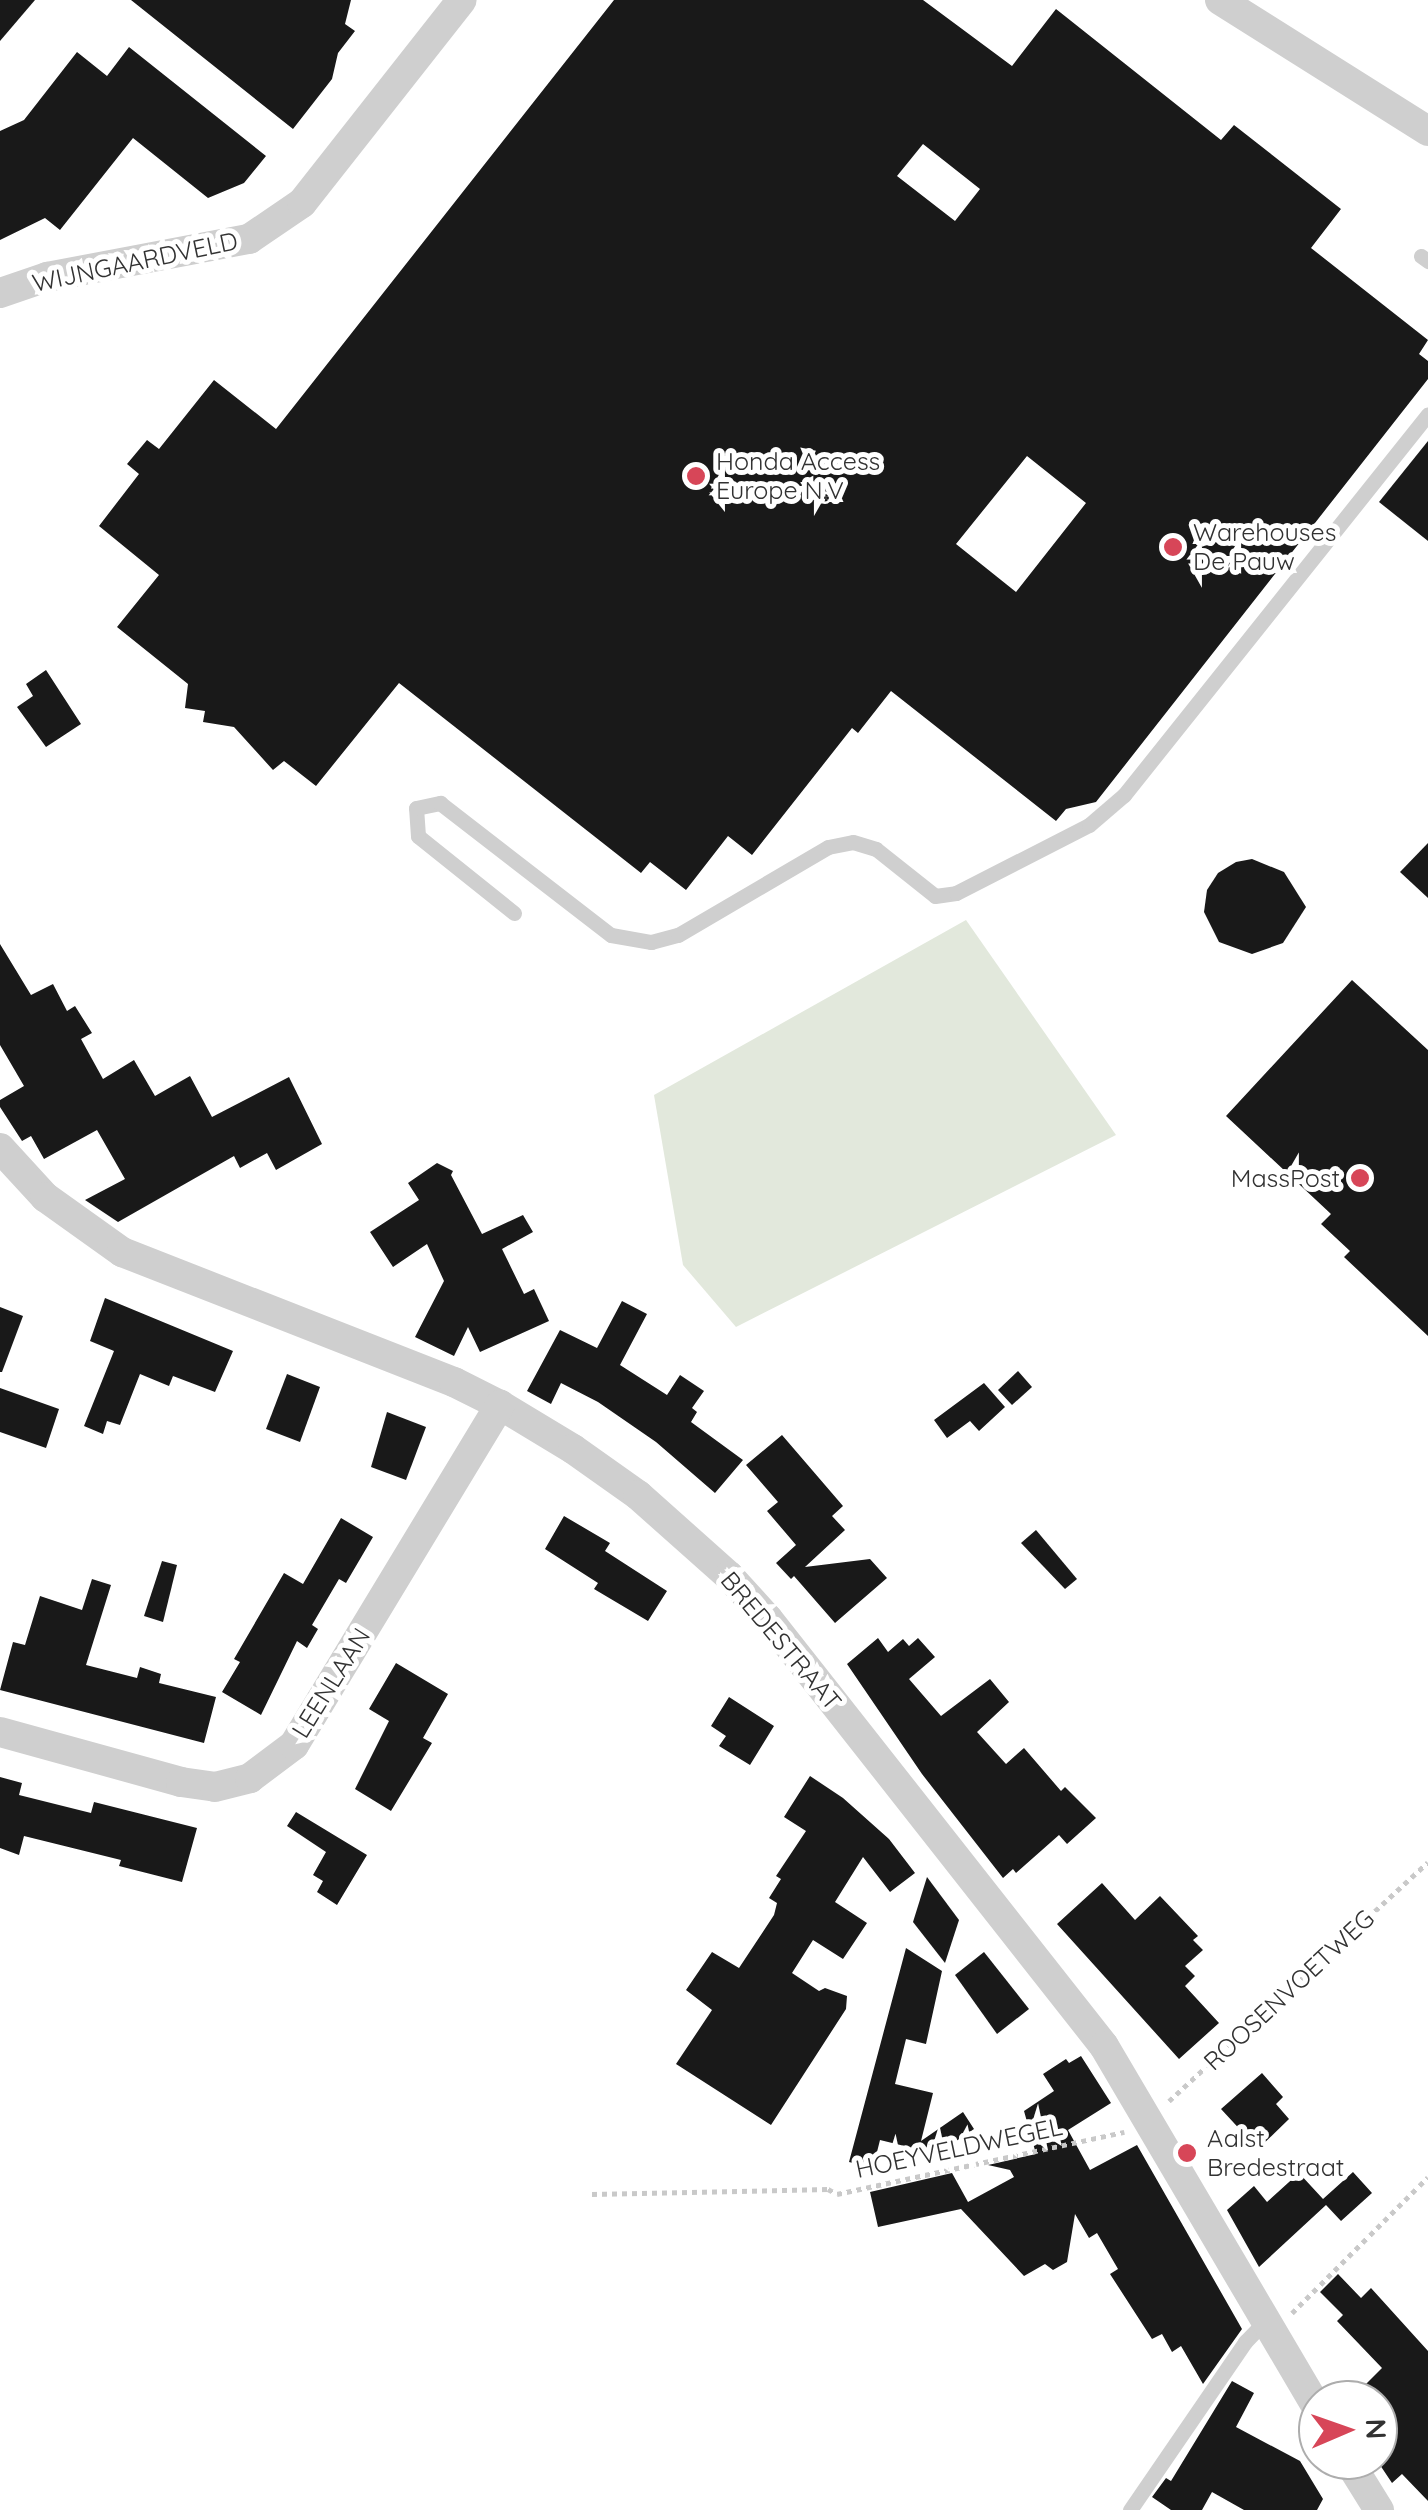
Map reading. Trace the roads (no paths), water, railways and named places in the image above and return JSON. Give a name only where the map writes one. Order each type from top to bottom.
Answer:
[{"type":"street","name":"WIJNGAARDVELD","points":[[0,294],[47,277],[249,239],[302,203],[462,0]]},
{"type":"street","points":[[1220,0],[1428,131]]},
{"type":"street","name":"BREDESTRAAT","points":[[0,1149],[45,1197],[122,1252],[454,1382],[500,1405],[573,1448],[638,1495],[729,1576],[768,1618],[1093,2032],[1149,2117],[1300,2380]]},
{"type":"street","name":"LEENLAAN","points":[[0,1732],[182,1782],[215,1786],[250,1778],[294,1745],[500,1405]]},
{"type":"street","points":[[1360,2480],[1378,2510]]},
{"type":"lane","points":[[514,913],[418,836],[416,808],[440,803],[611,935],[651,942],[678,935],[828,847],[853,842],[876,849],[935,896],[956,893],[1089,825],[1124,795],[1428,414]]},
{"type":"lane","points":[[1130,2510],[1245,2342],[1269,2327]]},
{"type":"place","name":"Honda Access Europe N.V","points":[[696,476]]},
{"type":"place","name":"Warehouses De Pauw","points":[[1173,547]]},
{"type":"place","name":"MassPost","points":[[1360,1178]]},
{"type":"place","name":"Aalst Bredestraat","points":[[1187,2153]]}]
